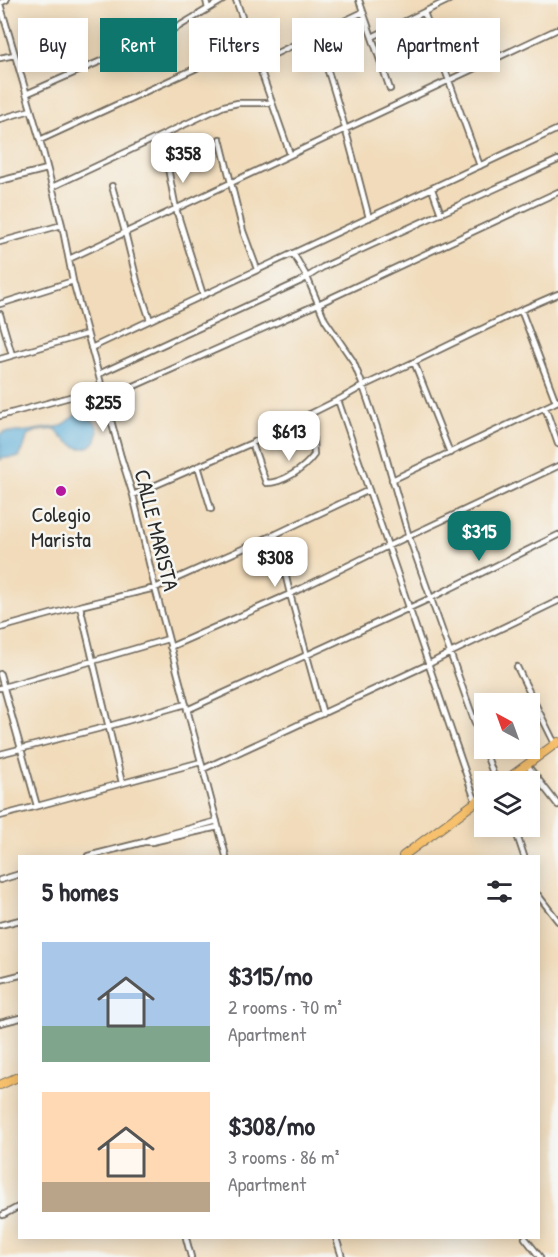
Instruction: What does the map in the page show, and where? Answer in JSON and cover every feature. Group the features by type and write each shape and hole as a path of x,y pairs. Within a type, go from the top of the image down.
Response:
{"main road":[{"path":"519,771 556,743"},
{"path":"404,855 474,805"},
{"path":"0,1085 18,1077"}],"street":[{"path":"0,3 6,0"},
{"path":"206,0 208,9"},
{"path":"26,94 176,28 223,0"},
{"path":"236,0 242,18"},
{"path":"359,0 390,89"},
{"path":"372,37 449,0"},
{"name":"CALLE MARISTA","path":"0,3 40,140 62,225 73,282 133,495 170,647 226,855"},
{"path":"350,18 363,12"},
{"path":"424,12 480,166"},
{"path":"69,259 558,29"},
{"path":"0,58 14,55"},
{"path":"40,140 189,72"},
{"path":"261,72 290,154"},
{"path":"329,72 369,218"},
{"path":"52,187 224,106 238,103 272,103"},
{"path":"0,119 31,110"},
{"path":"91,348 558,129"},
{"path":"220,139 243,231 257,269"},
{"path":"99,374 301,281 323,267 558,160"},
{"path":"167,163 176,209 203,295"},
{"path":"0,182 47,169"},
{"path":"112,186 126,232 137,281 150,320"},
{"path":"432,189 441,213"},
{"path":"105,399 318,304 558,192"},
{"path":"0,242 62,225"},
{"path":"293,252 307,277 325,320 353,361 363,386 409,537 492,771"},
{"path":"0,304 73,282"},
{"path":"133,495 252,442 363,386 558,294"},
{"path":"392,480 557,401 521,310"},
{"path":"0,314 12,355"},
{"path":"0,359 87,334"},
{"path":"414,362 450,453"},
{"path":"0,416 103,388"},
{"path":"338,400 429,664 474,779"},
{"path":"545,407 558,444"},
{"path":"252,442 266,483 280,481 306,464 314,455 310,414"},
{"path":"198,466 211,509"},
{"path":"170,647 290,594 558,466"},
{"path":"0,628 155,588 369,490"},
{"path":"276,534 323,714"},
{"path":"187,710 431,598 558,535"},
{"path":"203,769 558,601"},
{"path":"80,606 122,783"},
{"path":"2,688 168,639"},
{"path":"517,667 556,743"},
{"path":"0,674 2,688 37,806"},
{"path":"0,754 186,704"},
{"path":"0,816 201,762"},
{"path":"527,765 558,805"},
{"path":"92,855 144,842 151,838 218,824"},
{"path":"518,837 524,855"},
{"path":"0,880 18,875"},
{"path":"540,897 556,913 558,921"},
{"path":"0,925 18,920"},
{"path":"0,980 18,976"},
{"path":"0,1023 18,1018"},
{"path":"3,1215 18,1207"},
{"path":"186,1239 191,1257"},
{"path":"336,1239 342,1257"},
{"path":"526,1239 540,1257"}],"water":[{"path":"77,414 93,420 96,425 97,438 88,447 75,446 61,437 56,429 37,431 28,435 19,457 0,460 0,435 4,432 62,426"}],"place":[{"name":"Colegio Marista","path":"61,491"}]}
